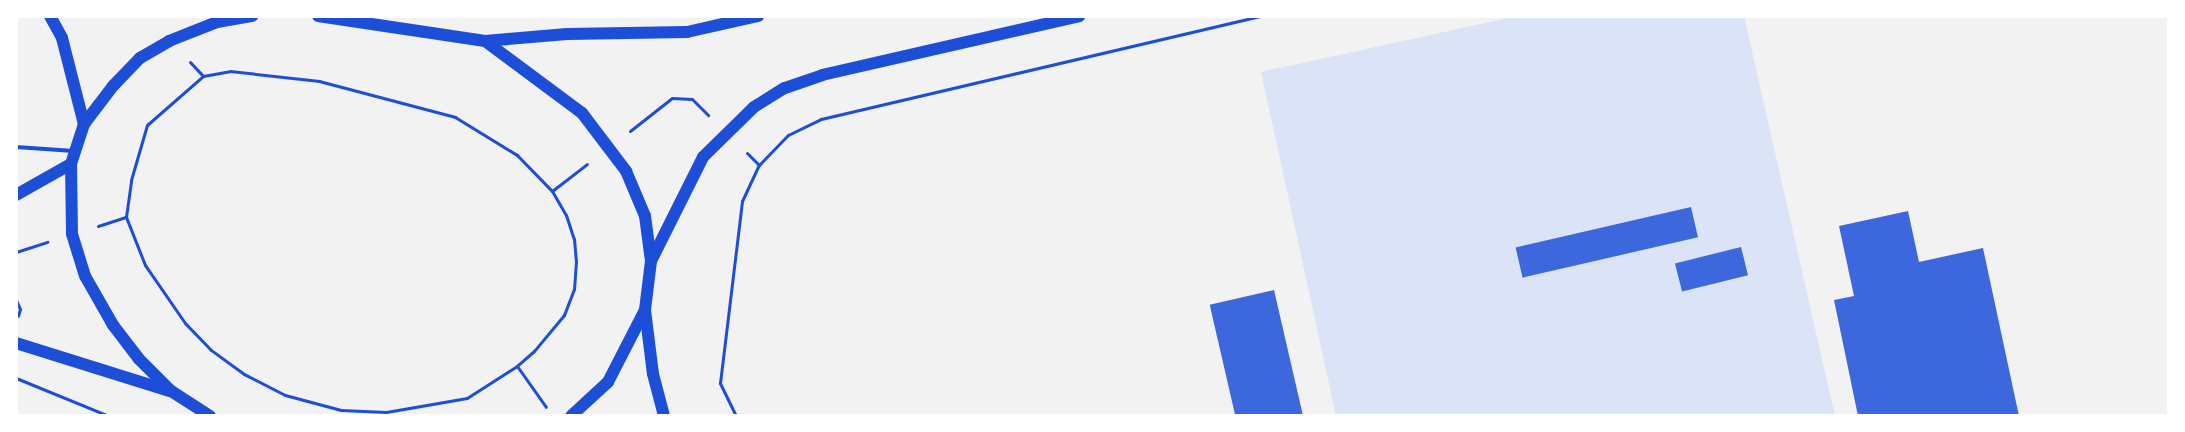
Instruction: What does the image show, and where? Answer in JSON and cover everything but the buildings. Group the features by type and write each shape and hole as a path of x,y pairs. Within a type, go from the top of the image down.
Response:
{"main road":[{"path":"50,16 62,38 84,124"},
{"path":"210,416 171,391 139,359 113,325 85,276 72,234 71,164 84,124 113,86 140,58 169,41 217,22 252,16"},
{"path":"318,16 484,41 567,34 688,32 758,16"},
{"path":"651,261 703,157 725,132 754,107 785,88 822,75 1080,16"},
{"path":"484,41 582,114 626,171 645,216 651,261 646,310 653,374 664,416"},
{"path":"16,196 71,164"},
{"path":"571,416 608,382 646,310"},
{"path":"16,342 171,391"}],"lane":[{"path":"16,147 75,152"}],"path":[{"path":"736,416 720,383 742,201 759,165 788,135 821,120 1259,16"},
{"path":"230,71 319,81 455,118 517,155 552,192 574,239 574,289 564,315 517,366 467,398 420,408 386,412 342,410 285,395 244,374 211,350 167,298 145,265 126,217 131,180 147,126 203,76 230,71"},
{"path":"552,192 672,98 692,100 759,165"},
{"path":"16,300 20,309 16,322"},
{"path":"517,366 547,409"},
{"path":"16,378 109,416"}],"shaded area":[{"path":"1517,16 1744,16 1835,416 1336,416 1261,72"}]}
